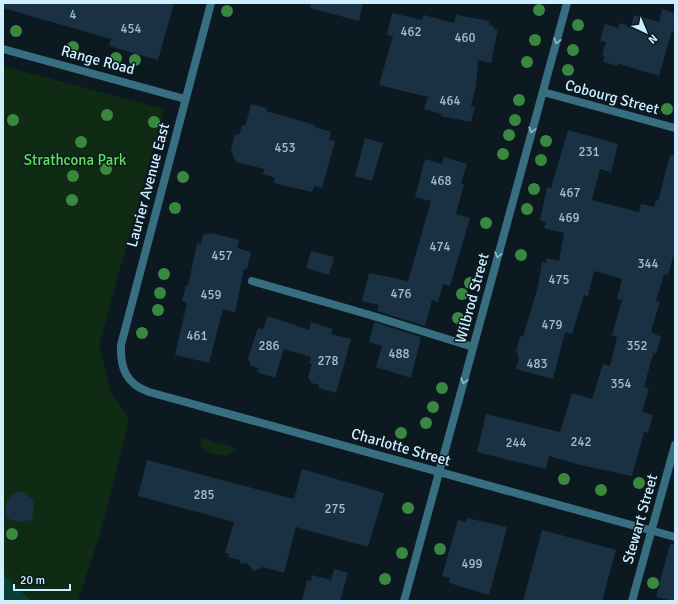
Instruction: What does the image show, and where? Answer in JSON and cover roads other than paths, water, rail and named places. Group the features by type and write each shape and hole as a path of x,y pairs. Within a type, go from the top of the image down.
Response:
{"street":[{"name":"Laurier Avenue East","path":"125,375 122,366 121,346 211,3"},
{"name":"Wilbrod Street","path":"404,601 567,3"},
{"name":"Range Road","path":"3,48 185,99"},
{"name":"Cobourg Street","path":"543,92 675,128"},
{"path":"252,281 370,315 473,348"},
{"name":"Charlotte Street","path":"125,375 131,383 148,392 675,537"},
{"name":"Stewart Street","path":"632,601 675,445"}],"park label":[{"name":"Strathcona Park","path":"75,160"}]}
